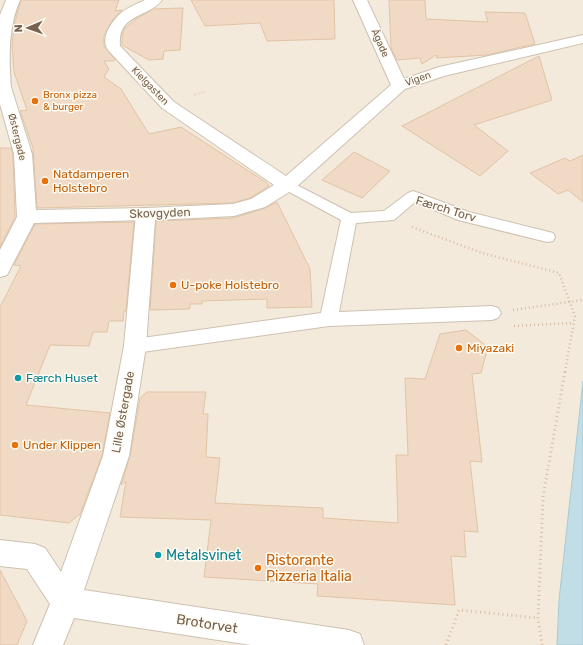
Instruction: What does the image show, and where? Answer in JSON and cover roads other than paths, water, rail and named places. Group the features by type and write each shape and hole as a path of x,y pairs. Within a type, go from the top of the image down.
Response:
{"street":[{"name":"Østergade","path":"13,0 6,10 0,41 1,87 23,154 27,217"},
{"name":"Kielgasten","path":"155,0 125,17 112,36 113,47 168,106 287,185"},
{"name":"Ågade","path":"360,0 399,86"},
{"name":"Vigen","path":"287,185 399,86 439,72 583,39"},
{"name":"Skovgyden","path":"27,217 234,210 258,203 287,185"},
{"name":"Lille Østergade","path":"48,645 65,602 116,456 135,346 146,214"},
{"path":"0,270 27,217"},
{"path":"0,553 35,557 65,602"},
{"name":"Brotorvet","path":"65,602 349,645"}],"lane":[{"path":"287,185 349,218 329,319"},
{"name":"Færch Torv","path":"349,218 388,216 413,196 464,216 546,237"},
{"path":"135,346 329,319 492,313"}],"water":[{"path":"583,381 583,645 557,645 559,600"}],"place":[{"name":"Bronx pizza & burger","path":"35,101"},
{"name":"Natdamperen Holstebro","path":"45,181"},
{"name":"U-poke Holstebro","path":"173,285"},
{"name":"Miyazaki","path":"459,348"},
{"name":"Færch Huset","path":"18,378"},
{"name":"Under Klippen","path":"15,445"},
{"name":"Metalsvinet","path":"158,555"},
{"name":"Ristorante Pizzeria Italia","path":"258,568"}]}
